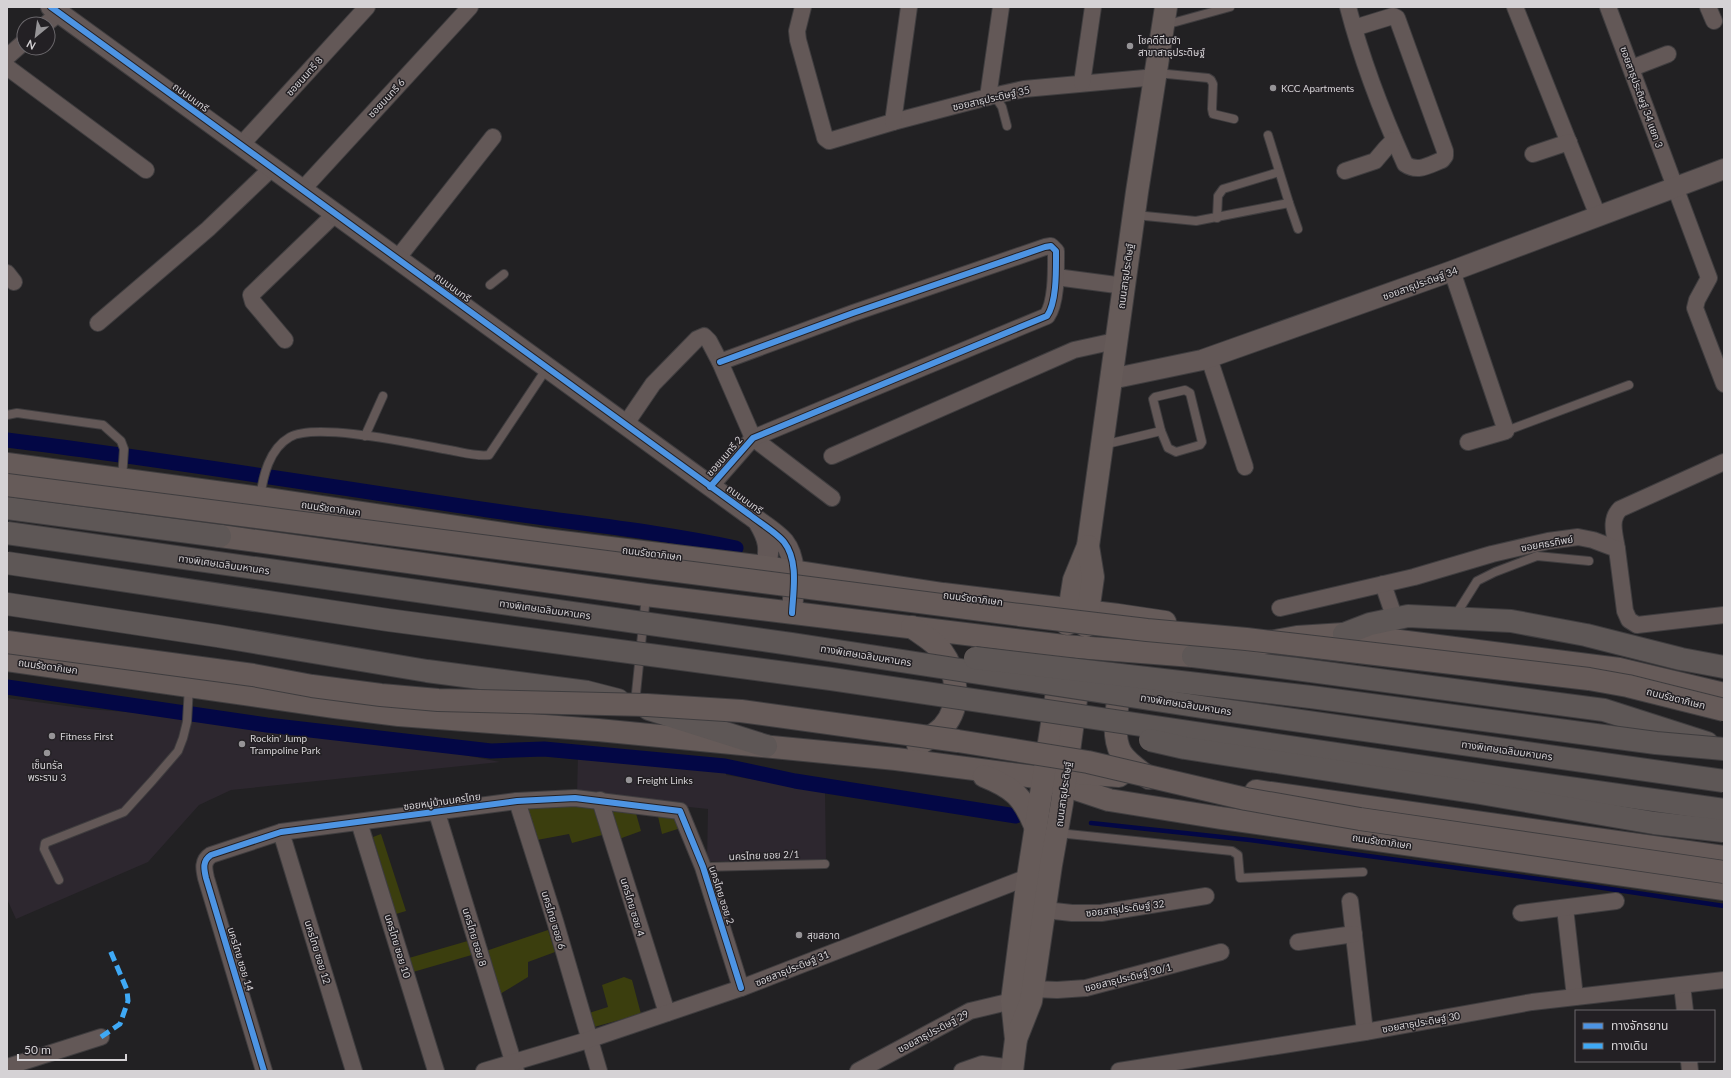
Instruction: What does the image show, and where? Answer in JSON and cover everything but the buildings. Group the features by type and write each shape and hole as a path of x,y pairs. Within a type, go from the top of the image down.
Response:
{"highway":[{"path":"7,508 62,514 220,536"},
{"name":"ทางพิเศษเฉลิมมหานคร","path":"7,533 791,644 1202,707 1724,781"},
{"path":"7,563 380,618 920,692 1724,810"},
{"path":"7,604 218,636 427,671 587,692 635,704 766,746"},
{"path":"1344,634 1370,624 1408,616 1512,621 1586,635 1681,659 1724,667"},
{"path":"791,644 974,658 1303,696 1656,743 1724,749"},
{"path":"1193,656 1604,710 1724,749"},
{"path":"920,692 1185,748 1480,793 1654,823 1724,832"}],"main road":[{"name":"ถนนสาธุประดิษฐ์","path":"1016,1039 1026,1016 1033,989 1058,828 1065,778 1074,646 1115,341 1165,16"},
{"name":"ถนนรัชดาภิเษก","path":"7,464 123,471 261,489 545,540 766,567 881,585 1200,627 1297,637"},
{"name":"ถนนรัชดาภิเษก","path":"7,485 1020,615 1147,630 1246,639 1589,679 1628,686 1724,710"},
{"path":"261,489 346,553"},
{"name":"ถนนรัชดาภิเษก","path":"220,536 646,595 1074,646 1193,656 1297,637 1344,634 1619,669 1724,694"},
{"path":"1043,606 1060,598 1084,578 1102,594 1118,615"},
{"path":"817,616 881,585"},
{"path":"896,759 935,734 944,726 950,716 956,698 955,679 949,664 940,649 912,627"},
{"name":"ถนนรัชดาภิเษก","path":"7,642 253,675 312,686 381,695 445,700 663,705 755,712 958,741 1088,762 1246,800 1360,819 1724,872"},
{"name":"ถนนสาธุประดิษฐ์","path":"1012,1070 1016,1039 1012,1001 1035,826 1043,778 1074,646"},
{"path":"1149,778 1127,760 1121,753 1118,745 1116,728 1120,695 1126,679 1132,670 1140,663 1159,653"},
{"name":"ถนนรัชดาภิเษก","path":"7,660 188,697 598,730 896,759 1043,778 1149,778 1724,857"},
{"path":"968,769 1003,783 1019,797 1028,808 1035,826"},
{"name":"ถนนรัชดาภิเษก","path":"1065,778 1109,800 1288,828 1724,889"},
{"path":"1058,828 1078,809 1109,800"},
{"path":"1288,828 1376,808"}],"street":[{"name":"ซอยนนทรี 8","path":"241,145 367,7"},
{"name":"ซอยนนทรี 6","path":"302,190 470,7"},
{"name":"ซอยสาธุประดิษฐ์ 35","path":"803,7 797,31 798,40 825,138 829,141 893,122 991,96 1024,89 1156,75"},
{"path":"893,122 908,7"},
{"path":"991,96 1001,7"},
{"path":"1082,83 1093,7"},
{"path":"1348,7 1364,64 1405,164 1411,168 1417,169 1442,160 1445,156 1444,151 1397,18 1393,16 1354,28"},
{"path":"1515,7 1598,216"},
{"name":"ซอยสาธุประดิษฐ์ 34 แยก 3","path":"1608,7 1709,278 1697,300 1695,308 1724,384"},
{"name":"ถนนนนทรี","path":"53,12 241,145 784,542 789,551 794,572 792,613"},
{"path":"7,57 16,49"},
{"path":"1632,68 1668,54"},
{"path":"7,67 146,170"},
{"path":"397,259 493,137"},
{"path":"1345,172 1375,162 1394,140"},
{"path":"1533,154 1569,142"},
{"path":"98,323 208,229 272,168"},
{"name":"ซอยสาธุประดิษฐ์ 34","path":"1111,379 1209,358 1452,271 1724,169"},
{"path":"285,340 253,302 251,295 335,214"},
{"path":"720,362 853,313 1045,247 1051,246 1056,251 1056,277 1051,311 1047,316 753,438"},
{"path":"1452,271 1506,431 1468,442"},
{"path":"1056,277 1124,286"},
{"path":"626,425 653,384 697,339 704,336 709,341 720,362 753,438 832,498"},
{"path":"832,456 1074,350 1115,341"},
{"path":"1209,358 1245,467"},
{"name":"ซอยนนทรี 2","path":"710,487 753,438"},
{"path":"1724,462 1620,509 1614,515 1613,522 1625,611 1629,620 1637,625 1724,615"},
{"name":"ถนนนนทรี","path":"758,522 769,546 766,567"},
{"name":"ซอยศธรทิพย์","path":"1280,608 1414,577 1492,554 1548,540 1578,537 1593,540 1617,549"},
{"path":"1383,584 1395,619"},
{"name":"ซอยหมู่บ้านนครไทย","path":"211,855 281,832 437,813 517,801 575,798 680,811"},
{"name":"นครไทย ซอย 4","path":"600,800 666,1013"},
{"name":"นครไทย ซอย 6","path":"517,801 555,922 588,1040 599,1071"},
{"name":"นครไทย ซอย 2","path":"680,811 703,867 741,988"},
{"name":"นครไทย ซอย 8","path":"437,813 515,1067"},
{"name":"นครไทย ซอย 10","path":"360,822 435,1071"},
{"name":"นครไทย ซอย 12","path":"281,832 354,1071"},
{"name":"นครไทย ซอย 14","path":"211,855 206,858 204,866 206,878 264,1071"},
{"name":"ซอยสาธุประดิษฐ์ 31","path":"484,1071 515,1067 588,1040 741,988 1028,877"},
{"name":"ซอยสาธุประดิษฐ์ 32","path":"1045,910 1087,914 1206,896"},
{"path":"1350,901 1365,1032"},
{"path":"1521,913 1616,901"},
{"path":"1565,908 1575,997"},
{"path":"1298,942 1354,934"},
{"name":"ซอยสาธุประดิษฐ์ 30/1","path":"1033,989 1057,990 1086,988 1221,952"},
{"name":"ซอยสาธุประดิษฐ์ 30","path":"1119,1071 1365,1032 1532,1002 1724,980"},
{"path":"1682,985 1685,1010"},
{"name":"ซอยสาธุประดิษฐ์ 29","path":"858,1071 970,1012 1012,1001"},
{"path":"7,1067 101,1037"},
{"path":"962,1071 982,1064 1012,1070"},
{"path":"435,1071 447,1071"}],"lane":[{"path":"1165,16 1230,7"},
{"path":"1156,75 1208,78 1211,80 1212,84 1213,114 1234,119"},
{"path":"991,96 1002,108 1007,126"},
{"path":"1268,135 1278,172 1298,229"},
{"path":"1217,218 1218,196 1223,189 1278,172"},
{"path":"1134,215 1196,221 1289,203"},
{"path":"490,285 504,274"},
{"path":"261,489 272,454 278,446 289,438 300,433 314,431 365,436 488,455 547,368"},
{"path":"1506,431 1629,385"},
{"path":"1188,391 1190,393 1202,442 1200,445 1176,452 1171,451 1168,448 1161,431 1153,399 1155,396 1188,391"},
{"path":"365,436 383,396"},
{"path":"7,415 17,413 103,425 121,441 124,449 123,471"},
{"path":"1102,445 1161,431"},
{"path":"1454,618 1477,581 1495,572 1537,556 1589,561"},
{"path":"635,704 646,595"},
{"path":"59,880 44,849 45,843 124,812 178,751 187,722 188,697"},
{"path":"1058,828 1232,851 1238,855 1240,878 1363,872"},
{"name":"นครไทย ซอย 2/1","path":"703,867 825,864"}],"shaded area":[{"path":"7,698 89,709 225,720 439,750 500,762 231,790 199,805 148,862 16,919 7,899"},
{"path":"578,755 726,768 726,775 825,791 826,862 707,861 708,809 577,795"}],"green space":[{"path":"594,804 606,834 572,843 569,834 537,840 526,806"},
{"path":"612,809 635,810 641,831 619,839 610,812"},
{"path":"657,812 673,814 684,827 662,834"},
{"path":"381,834 406,911 396,914 373,837"},
{"path":"548,930 555,952 528,962 528,977 500,994 486,951"},
{"path":"471,940 475,954 413,972 409,958"},
{"path":"624,977 632,980 641,1014 594,1027 589,1013 608,1007 602,985"}],"waterway":[{"path":"7,440 190,465 646,532 736,548"},
{"path":"7,687 267,725 491,751 544,749 725,766 795,781 1016,816"},
{"path":"1091,823 1250,840 1590,886 1724,906"}],"marked path":[{"path":"101,1037 120,1024 128,1001 127,990 110,950"}],"cycle path":[{"path":"51,7 777,535 784,542 792,558 794,577 792,613"},
{"path":"710,487 753,438 1047,316 1053,302 1056,276 1056,251 1051,246 1045,247 853,313 720,362"},
{"path":"264,1071 206,878 204,865 208,857 211,855 281,832 517,801 575,798 680,811 703,867 741,988"}],"place":[{"name":"โชคดีติ่มซำ สาขาสาธุประดิษฐ์","path":"1130,46"},
{"name":"KCC Apartments","path":"1273,88"},
{"name":"Fitness First","path":"52,736"},
{"name":"Rockin' Jump Trampoline Park","path":"242,744"},
{"name":"เซ็นทรัล พระราม 3","path":"47,753"},
{"name":"Freight Links","path":"629,780"},
{"name":"สุขสอาด","path":"799,935"}]}
